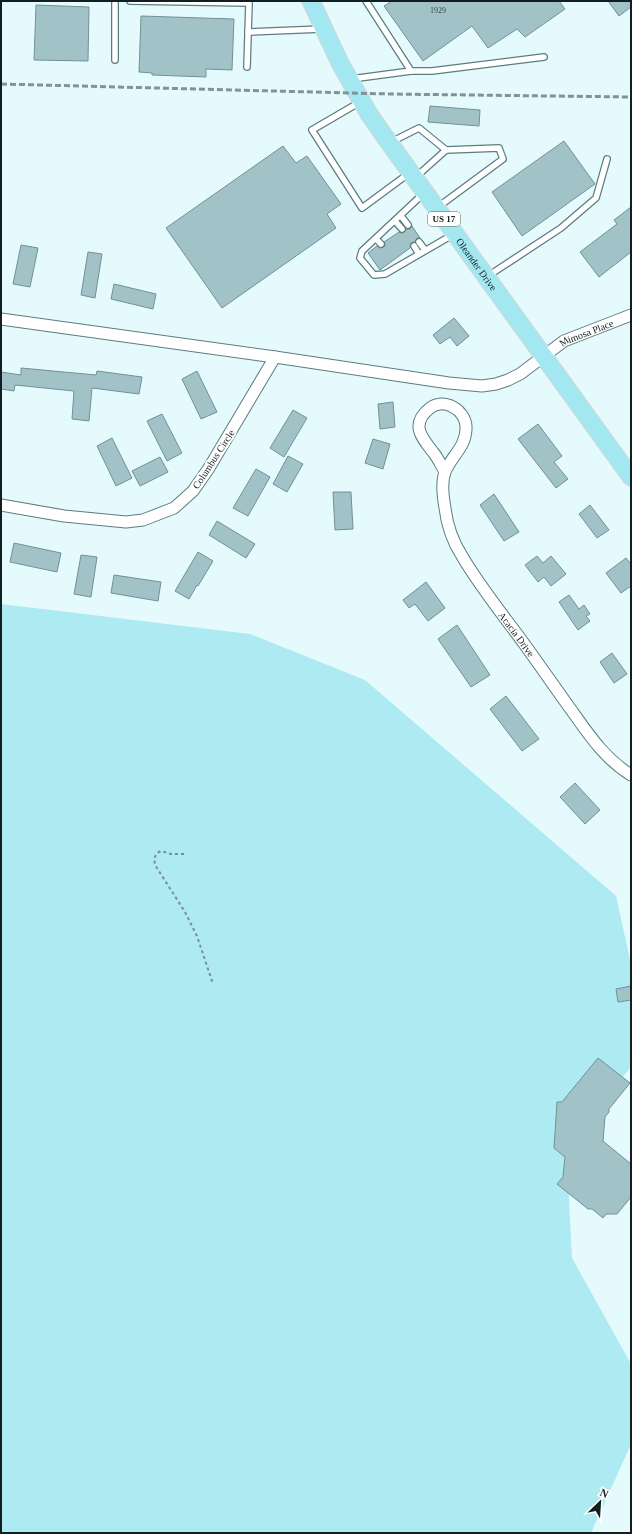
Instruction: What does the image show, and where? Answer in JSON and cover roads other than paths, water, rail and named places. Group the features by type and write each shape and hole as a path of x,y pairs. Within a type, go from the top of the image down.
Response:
{"main road":[{"name":"Oleander Drive","path":"312,1 340,63 389,143 631,477"}],"street":[{"name":"Mimosa Place","path":"544,355 564,341 631,315"},
{"path":"1,319 449,383 482,386 496,384 520,374 544,355"},
{"name":"Columbus Circle","path":"1,505 64,516 126,522 143,520 174,508 193,491 209,468 275,357"},
{"name":"Acacia Drive","path":"445,472 436,456 422,439 419,428 426,412 432,407 444,404 458,410 463,416 466,430 461,446 445,472 443,486 445,511 454,541 461,556 588,734 611,760 631,775"}],"lane":[{"path":"115,1 115,60"},
{"path":"130,1 249,3 247,67"},
{"path":"366,1 411,71"},
{"path":"248,32 324,29"},
{"path":"349,79 411,71 432,71 544,57"},
{"path":"362,101 312,130 362,208 412,175 446,150 499,148 504,159 436,209"},
{"path":"389,143 419,128 446,150"},
{"path":"486,278 561,228 596,198 608,159"},
{"path":"425,193 362,251 360,258 374,275 385,274 454,233"},
{"path":"401,216 408,225"},
{"path":"395,221 402,229"},
{"path":"376,239 381,244"},
{"path":"419,242 426,250"},
{"path":"414,246 419,254"},
{"path":"393,260 397,267"}],"railway":[{"path":"1,84 390,94 631,97"}]}
